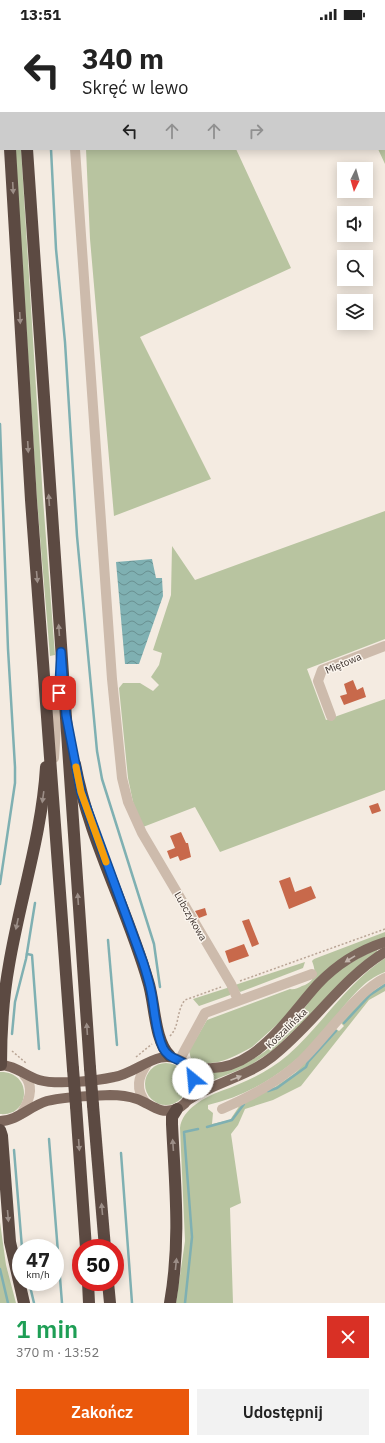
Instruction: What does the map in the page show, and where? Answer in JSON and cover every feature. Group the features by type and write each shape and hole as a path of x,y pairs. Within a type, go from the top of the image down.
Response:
{"highway":[{"path":"10,150 31,500 44,660 70,777 90,1068 104,1239"},
{"path":"26,150 49,498 61,652 53,778 85,1239"},
{"path":"57,717 81,792 143,962 151,990 160,1041 165,1052 179,1060"},
{"path":"0,1065 2,1009 9,965 44,793 57,717"},
{"path":"170,1303 177,1258 176,1192 172,1124 172,1117 177,1109"},
{"path":"0,1130 2,1136 10,1242 24,1303"},
{"path":"88,1291 89,1303"},
{"path":"109,1291 110,1303"}],"main road":[{"name":"Koszalińska","path":"179,1060 205,1068 220,1067 240,1061 256,1052 281,1029 318,985 334,970 362,952 385,942"},
{"name":"Koszalińska","path":"188,1100 202,1091 251,1071 271,1058 290,1042 360,970 385,952"},
{"path":"0,1065 12,1067 24,1075 50,1082 107,1079 131,1073 156,1058 179,1060 190,1069 193,1079 192,1091 188,1100 177,1109 160,1111 146,1103 121,1095 66,1098 38,1104 11,1120 0,1120"}],"street":[{"name":"Lubczykowa","path":"76,150 112,680 122,778 128,802 142,833 231,984 238,1000"},
{"name":"Miętowa","path":"331,716 318,680 322,670 385,646"},
{"path":"179,1060 205,1013 312,974"},
{"path":"222,1109 262,1089 288,1073 368,989 385,978"},
{"path":"146,1103 140,1094 138,1085 139,1078 147,1064"},
{"path":"21,1114 28,1101 30,1092 29,1081 24,1075"}],"path":[{"path":"132,1060 148,1046 169,1037 176,1027 182,1004 185,1000 268,972 385,929"},
{"path":"1,1050 13,1052 32,1066"}],"green space":[{"path":"15,150 21,150 43,499 55,655 50,656 37,500"},
{"path":"86,150 236,150 291,268 140,337 211,479 114,516 90,239"},
{"path":"378,150 385,150 385,164"},
{"path":"385,511 385,639 307,669 326,720 385,699 385,790 220,852 195,807 143,827 133,802 128,778 119,688 123,683 140,683 153,691 159,685 151,677 159,665 162,653 153,650 171,595 172,546 195,580"},
{"path":"385,932 385,937 362,948 252,1047 238,1055 214,1063 199,1062 191,1059 189,1051 207,1020 290,989 296,989 310,982 314,976 312,961 314,959"},
{"path":"376,949 378,952 272,1051 249,1066 201,1085 200,1073 226,1070 238,1066 250,1061 271,1047 290,1028 317,991 327,980 357,959"},
{"path":"385,958 385,972 375,976 366,983 320,1036 296,1060 270,1079 255,1087 225,1100 208,1105 208,1109 213,1113 212,1124 230,1120 240,1105 275,1087 295,1073 336,1029 339,1031 344,1026 341,1023 367,995 385,983 385,991 369,1000 301,1086 273,1100 245,1109 238,1125 231,1134 241,1203 230,1208 233,1303 176,1303 185,1241 180,1128 185,1115 202,1100 273,1067 301,1043 358,980"},
{"path":"305,962 303,968 240,992 235,985"},
{"path":"230,987 230,995 199,1006 193,999"},
{"path":"162,1063 170,1063 178,1066 184,1072 187,1084 184,1096 178,1102 170,1105 162,1105 154,1102 148,1096 145,1088 145,1080 148,1072 154,1066"},
{"path":"0,1072 11,1074 18,1079 23,1086 24,1094 22,1102 18,1109 10,1113 0,1114"},
{"path":"0,1222 6,1265 16,1303 0,1303"}],"water":[{"path":"152,559 156,578 162,578 163,596 139,664 125,664 116,562"}],"building":[{"path":"353,680 357,690 363,687 366,697 344,705 340,696 347,694 344,684"},
{"path":"378,803 381,811 372,814 369,806"},
{"path":"181,832 186,843 188,843 191,857 180,861 178,856 170,859 167,851 175,848 170,836"},
{"path":"290,877 295,892 311,886 316,898 289,909 279,881"},
{"path":"205,908 207,915 199,918 195,911"},
{"path":"249,919 259,944 252,947 242,921"},
{"path":"244,944 249,956 229,963 225,951"}],"waterway":[{"path":"51,150 56,249 65,342 77,536 97,751 102,779 154,944 160,987"},
{"path":"0,424 8,649 15,767 15,783 0,884"},
{"path":"12,1034 15,1002 26,959 35,903"},
{"path":"108,940 117,1045"},
{"path":"27,954 32,955 39,1049"},
{"path":"344,1023 370,995 385,985"},
{"path":"268,1091 277,1088 306,1067 308,1062 336,1031"},
{"path":"207,1127 232,1120 244,1104"},
{"path":"185,1303 192,1237 184,1132 198,1129"},
{"path":"49,1139 62,1303"},
{"path":"14,1150 21,1239"},
{"path":"121,1153 132,1303"},
{"path":"0,1269 8,1303"},
{"path":"31,1291 34,1303"}],"slow traffic":[{"path":"76,767 81,792 106,862"}],"route":[{"path":"59,693 61,652 66,715 81,792 143,962 151,990 160,1041 165,1052 187,1064 192,1073 193,1079"}]}
